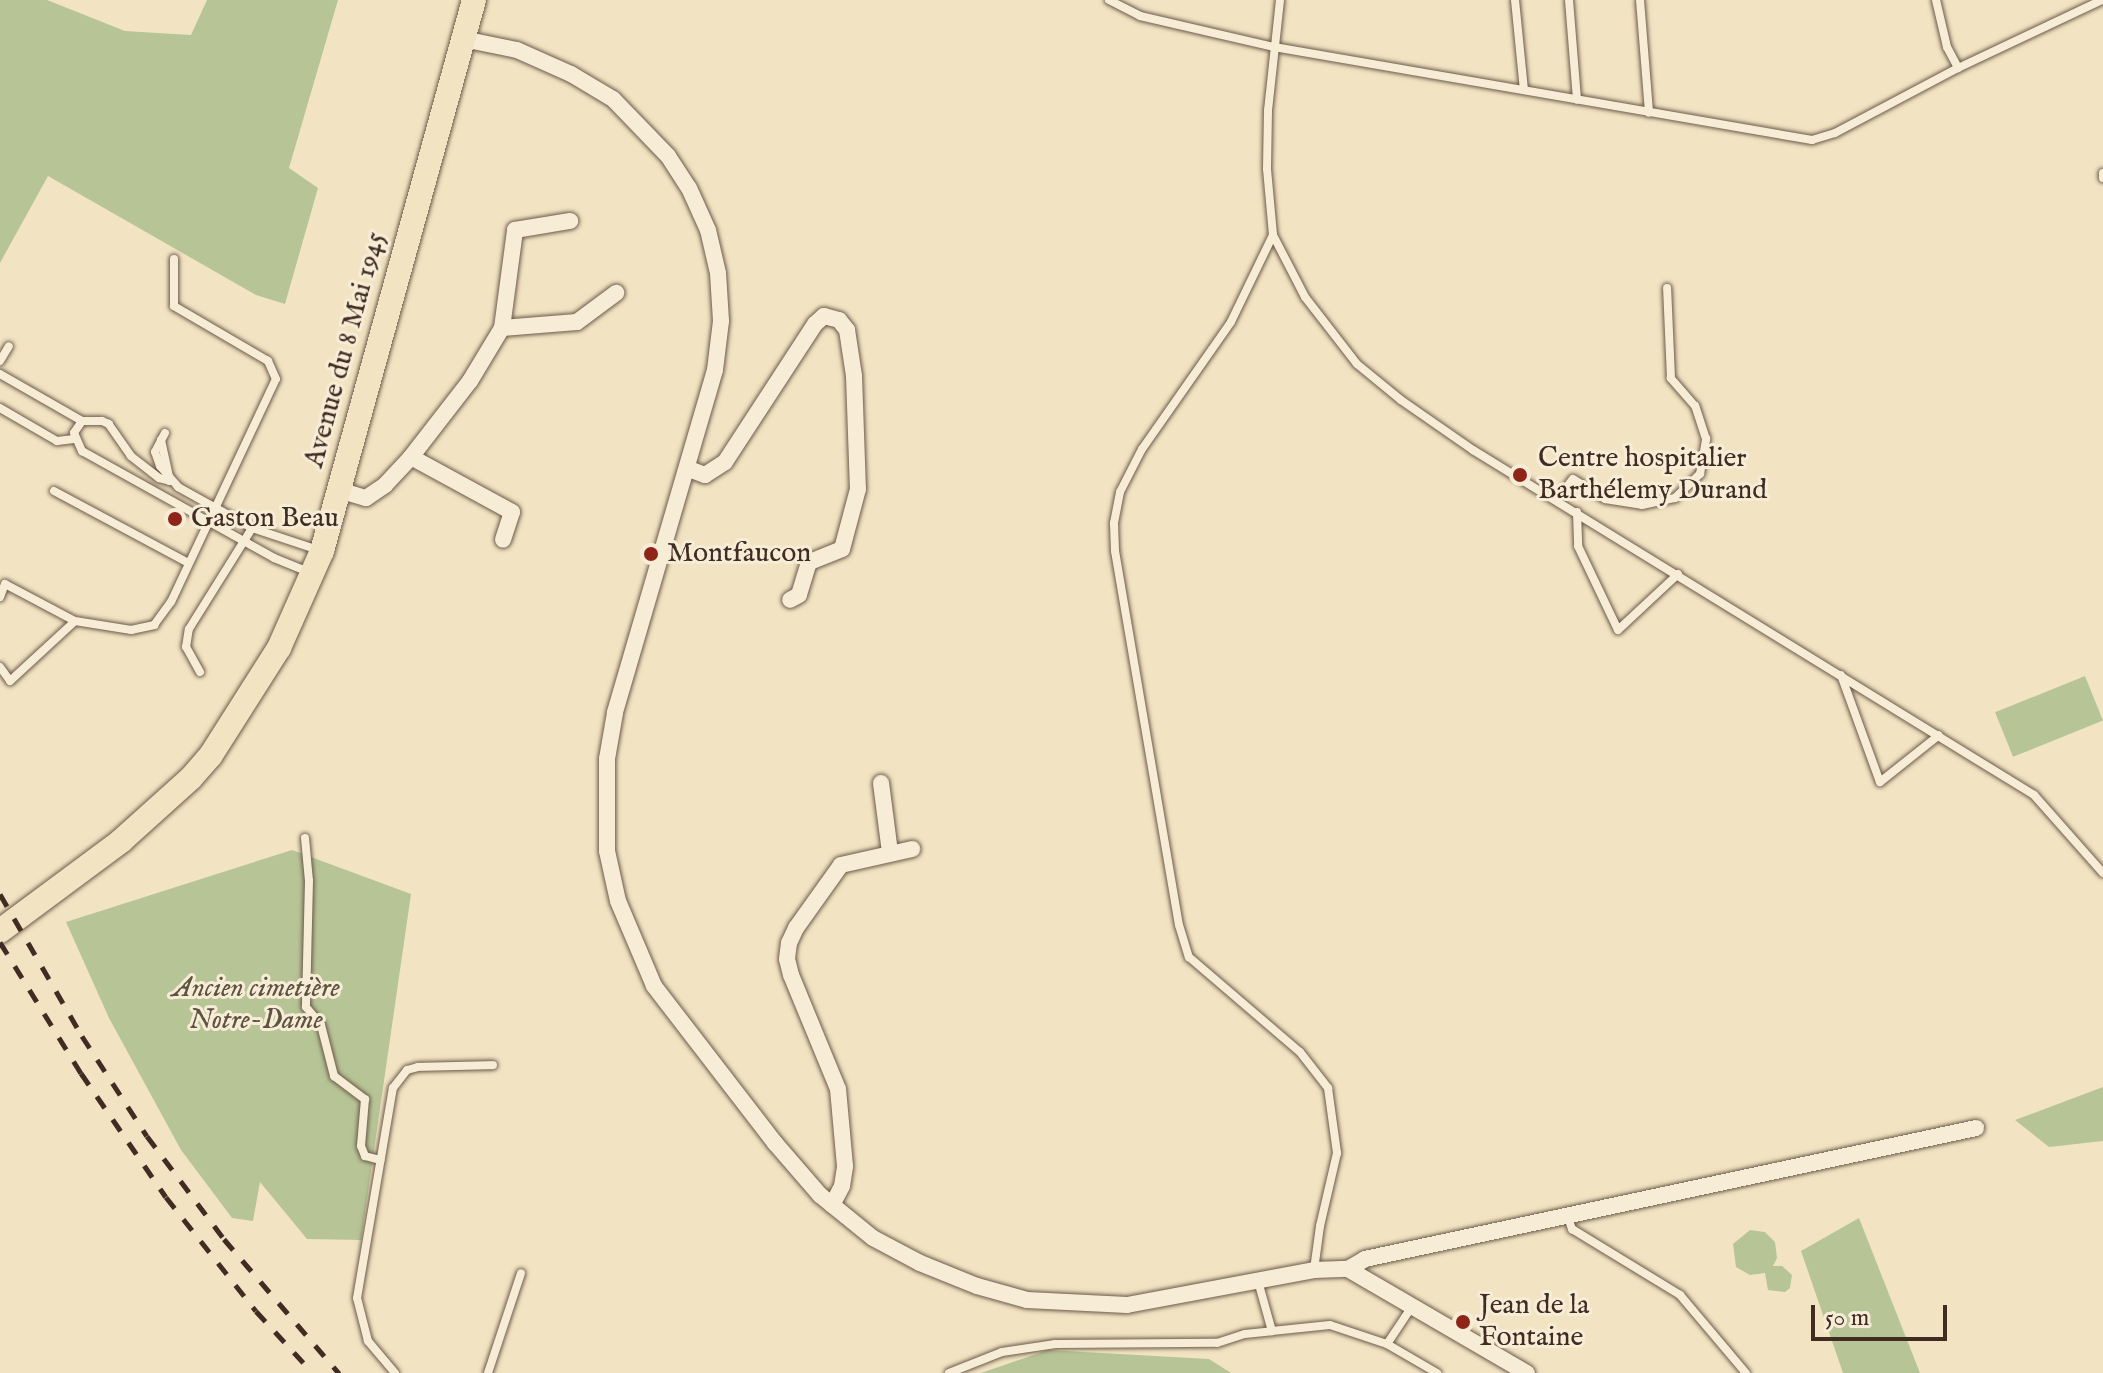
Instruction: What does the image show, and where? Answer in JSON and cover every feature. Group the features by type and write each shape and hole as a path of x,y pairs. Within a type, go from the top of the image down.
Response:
{"main road":[{"name":"Avenue du 8 Mai 1945","path":"0,931 121,841 191,778 211,755 279,648 318,563 474,0"}],"street":[{"path":"463,39 517,50 571,74 613,99 668,156 689,188 708,230 718,273 721,321 715,370 689,469 615,713 607,759 607,851 618,901 654,986 775,1143 832,1205 873,1238 920,1263 977,1286 1027,1300 1127,1305 1314,1270 1348,1269 1365,1259 1976,1128"},
{"path":"339,490 366,498 385,485 411,457 470,381 502,328 515,230 570,221"},
{"path":"502,328 577,322 616,293"},
{"path":"689,469 705,475 725,462 815,324 824,316 839,320 847,330 857,418 858,489 842,549 809,562 799,595 790,600"},
{"path":"411,457 512,512 503,540"},
{"path":"881,783 890,852"},
{"path":"832,1205 842,1186 845,1166 838,1089 791,975 787,959 789,943 796,928 841,865 912,849"},
{"path":"1348,1269 1527,1373"}],"lane":[{"path":"1109,0 1140,16 1274,47 1812,140 1835,133 1958,68 2100,0 2103,7"},
{"path":"1280,0 1267,169 1273,235 1305,297 1357,364 1413,409 2034,795 2103,873"},
{"path":"1515,0 1524,90"},
{"path":"1569,0 1577,100"},
{"path":"1640,0 1649,113"},
{"path":"1936,0 1947,47 1958,68"},
{"path":"1273,235 1231,322 1142,449 1120,492 1114,537 1179,925 1189,957 1300,1052 1328,1088 1337,1153 1320,1226 1314,1270"},
{"path":"0,597 5,584 75,621 131,630 154,625 171,602 276,379 268,361 174,306 174,259"},
{"path":"1557,500 1573,479 1605,499 1642,505 1675,498 1700,474 1706,439 1695,406 1671,378 1667,288"},
{"path":"0,361 9,346"},
{"path":"0,374 82,421"},
{"path":"0,408 57,441 74,439"},
{"path":"91,418 109,424 131,456 159,478 170,481 318,563 245,542 82,451 74,439 74,433 82,421 91,418"},
{"path":"163,436 155,452 170,481"},
{"path":"54,491 188,563"},
{"path":"1577,512 1578,546 1618,630 1678,574"},
{"path":"200,672 186,647 189,629 252,528"},
{"path":"0,667 10,681 75,621"},
{"path":"1841,675 1880,782 1939,735"},
{"path":"305,838 309,881 306,1007 321,1025 334,1076 365,1099 361,1146 365,1156 380,1160"},
{"path":"395,1373 368,1341 357,1298 393,1088 407,1070 493,1065"},
{"path":"1568,1217 1572,1229 1680,1295 1746,1373"},
{"path":"488,1373 521,1273"},
{"path":"1258,1280 1272,1331"},
{"path":"1387,1344 1413,1305"},
{"path":"949,1373 1002,1352 1055,1344 1217,1343 1245,1334 1330,1325 1387,1344 1437,1373"}],"green space":[{"path":"0,0 47,0 125,31 191,35 207,0 338,0 289,168 318,188 285,304 256,295 48,176 0,263"},
{"path":"2085,676 2103,721 2013,757 1995,712"},
{"name":"Ancien cimetière Notre-Dame","path":"292,850 411,894 361,1240 307,1239 260,1182 253,1221 232,1218 181,1150 109,1018 66,922"},
{"path":"2103,1087 2103,1141 2049,1147 2015,1120"},
{"path":"1859,1218 1920,1373 1843,1373 1801,1251"},
{"path":"1750,1230 1765,1232 1775,1242 1777,1258 1773,1266 1782,1266 1792,1275 1790,1288 1785,1292 1768,1290 1765,1273 1750,1275 1736,1267 1733,1244"},
{"path":"1048,1350 1209,1359 1231,1373 981,1373"}],"railway":[{"path":"0,894 82,1036 147,1136 224,1239 339,1373"},
{"path":"0,942 81,1073 166,1197 256,1311 313,1373"}],"place":[{"name":"Centre hospitalier Barthélemy Durand","path":"1520,475"},
{"name":"Gaston Beau","path":"175,519"},
{"name":"Montfaucon","path":"651,554"},
{"name":"Jean de la Fontaine","path":"1463,1322"}]}
